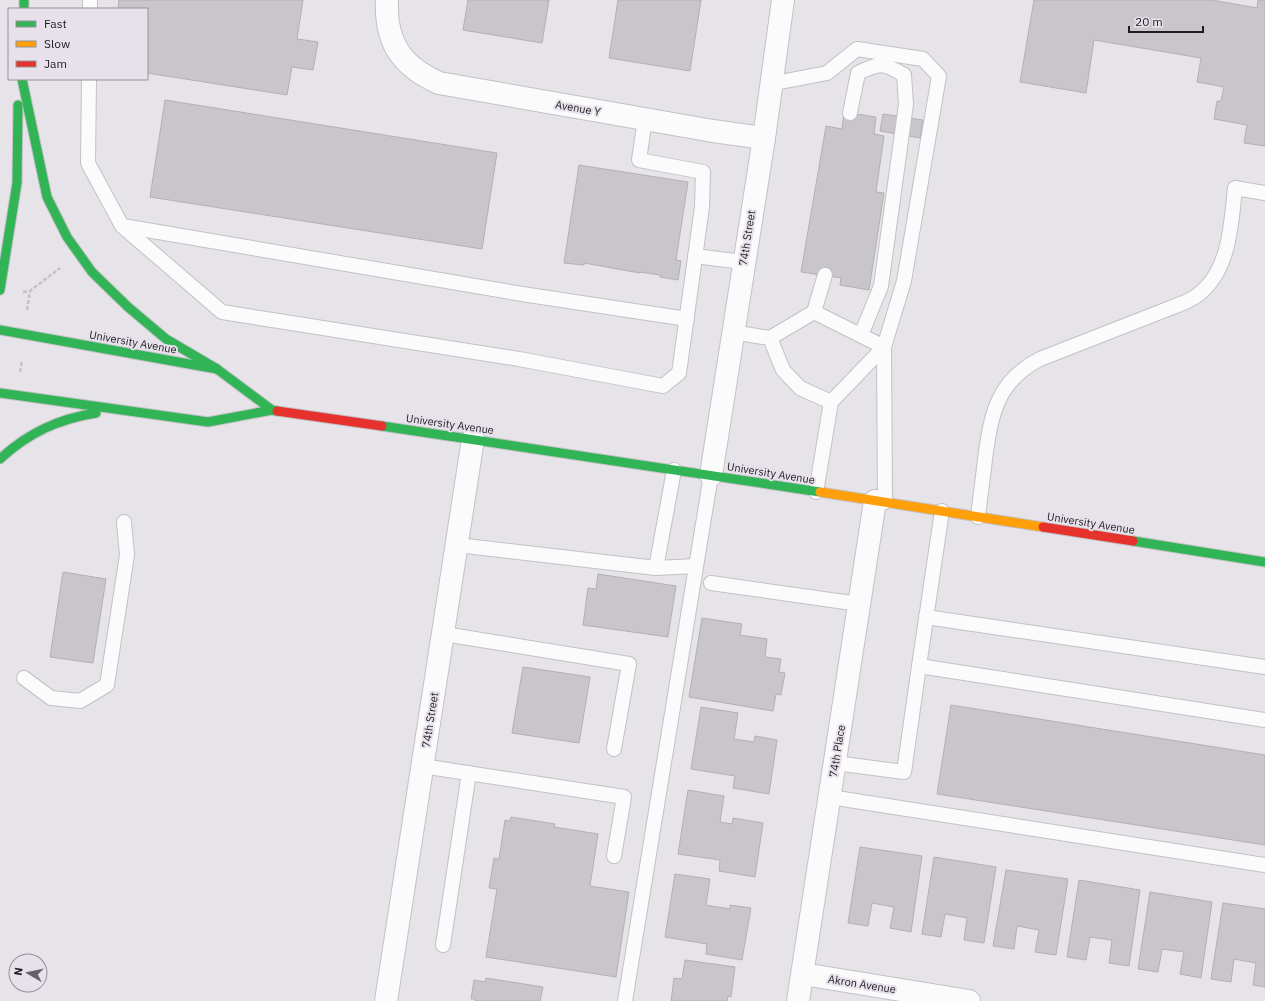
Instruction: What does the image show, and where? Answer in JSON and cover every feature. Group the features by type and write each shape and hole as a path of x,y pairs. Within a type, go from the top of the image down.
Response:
{"main road":[{"path":"0,290 17,183 18,80"},
{"path":"22,80 47,197 67,237 92,272 128,307 166,339 217,369"},
{"path":"3,214 17,183"},
{"name":"University Avenue","path":"0,330 217,369 272,410"},
{"name":"University Avenue","path":"0,393 208,422 272,410 711,475 1265,562"},
{"path":"0,459 15,445 35,430 72,416 119,410"}],"street":[{"name":"Avenue Y","path":"388,0 386,14 388,30 401,56 415,70 439,83 764,138"},
{"name":"74th Street","path":"711,475 743,262 764,138 770,84 783,0"},
{"name":"74th Street","path":"386,1001 473,439"},
{"name":"74th Place","path":"798,1001 859,604 880,502"},
{"name":"Akron Avenue","path":"803,974 960,1000"}],"lane":[{"path":"770,84 827,72 857,49 923,59 939,76 904,281 884,347 880,502"},
{"path":"850,113 858,73 877,64 892,68 904,75 906,104 881,286 861,335"},
{"path":"89,80 88,163 122,226 222,312 519,359 663,386 679,373 702,207 703,172 639,160 645,119"},
{"path":"978,517 990,424 997,400 1008,383 1024,367 1040,359 1178,306 1195,297 1206,287 1214,275 1228,245 1235,188 1265,193"},
{"path":"122,226 522,294 687,319"},
{"path":"695,256 743,262"},
{"path":"732,332 770,338 814,312 825,276"},
{"path":"814,312 884,347"},
{"path":"770,338 783,370 787,375 800,388 832,402"},
{"path":"816,492 832,402 884,347"},
{"path":"656,568 674,470"},
{"path":"625,1001 711,475"},
{"path":"835,762 904,772 942,511"},
{"path":"24,678 51,698 80,701 107,685 127,554 124,522"},
{"path":"457,545 656,568 696,566"},
{"path":"711,583 859,604"},
{"path":"926,617 1265,668"},
{"path":"444,634 629,664 614,749"},
{"path":"920,666 1265,720"},
{"path":"422,766 624,797 614,856"},
{"path":"443,945 469,773"},
{"path":"830,797 1265,865"}],"path":[{"path":"27,311 30,291 64,265"}],"building":[{"path":"119,0 303,0 297,39 318,42 313,70 292,67 287,95 148,73 148,8 118,8"},
{"path":"468,0 549,0 542,43 463,30"},
{"path":"618,0 701,0 690,71 609,58"},
{"path":"1034,0 1212,0 1257,8 1258,0 1265,0 1265,146 1244,143 1247,125 1214,119 1217,101 1221,101 1224,87 1197,82 1201,58 1094,40 1086,93 1020,82"},
{"path":"165,100 497,153 482,249 150,197"},
{"path":"844,112 876,117 874,134 884,136 876,192 884,193 869,290 840,285 841,278 801,272 826,126 842,129"},
{"path":"883,114 923,120 920,138 880,131"},
{"path":"579,165 688,182 676,260 681,261 678,280 660,277 660,275 584,263 584,265 564,263"},
{"path":"63,572 106,579 93,663 50,657"},
{"path":"598,574 676,586 668,637 583,625 588,588 596,589"},
{"path":"702,618 742,624 740,635 767,639 765,657 781,659 779,672 785,673 781,695 776,694 773,711 689,697"},
{"path":"523,667 590,677 579,743 512,733"},
{"path":"951,705 1265,755 1265,845 937,794"},
{"path":"701,707 738,713 734,739 754,742 755,736 777,740 769,794 733,788 735,776 691,769"},
{"path":"688,790 724,796 720,822 732,824 733,818 763,823 755,877 719,871 720,860 678,854"},
{"path":"511,817 555,824 554,827 598,834 590,886 629,892 616,977 486,957 497,889 489,888 494,858 499,859 505,820 510,821"},
{"path":"860,847 922,856 911,932 890,928 894,907 872,903 868,926 848,923"},
{"path":"934,857 996,867 984,943 964,940 967,918 945,914 941,937 922,934"},
{"path":"1006,870 1068,879 1056,955 1035,952 1039,930 1017,926 1014,949 993,946"},
{"path":"675,874 710,879 706,905 730,909 730,905 751,908 742,960 706,954 707,944 665,937"},
{"path":"1079,880 1140,890 1129,966 1109,963 1112,940 1090,937 1086,960 1067,957"},
{"path":"1150,892 1212,902 1201,978 1180,974 1184,952 1162,949 1158,972 1138,969"},
{"path":"1223,903 1265,909 1265,987 1253,985 1256,963 1234,959 1231,982 1211,979"},
{"path":"685,960 735,967 731,997 728,996 727,1001 671,1001 674,978 682,979"},
{"path":"486,978 543,987 540,1001 475,1001 475,999 471,999 474,980 485,982"}],"traffic: fast":[{"path":"24,0 24,8"},
{"path":"22,80 47,197 67,237 92,272 128,307 166,339 217,369"},
{"path":"0,290 17,183 18,105"},
{"path":"0,330 217,369 272,410"},
{"path":"0,393 208,422 272,410 277,411"},
{"path":"0,459 21,442 44,428 69,419 96,413"},
{"path":"382,426 820,492"},
{"path":"1133,541 1265,562"}],"traffic: slow":[{"path":"820,492 1043,527"}],"traffic: jam":[{"path":"277,411 382,426"},
{"path":"1043,527 1133,541"}]}
